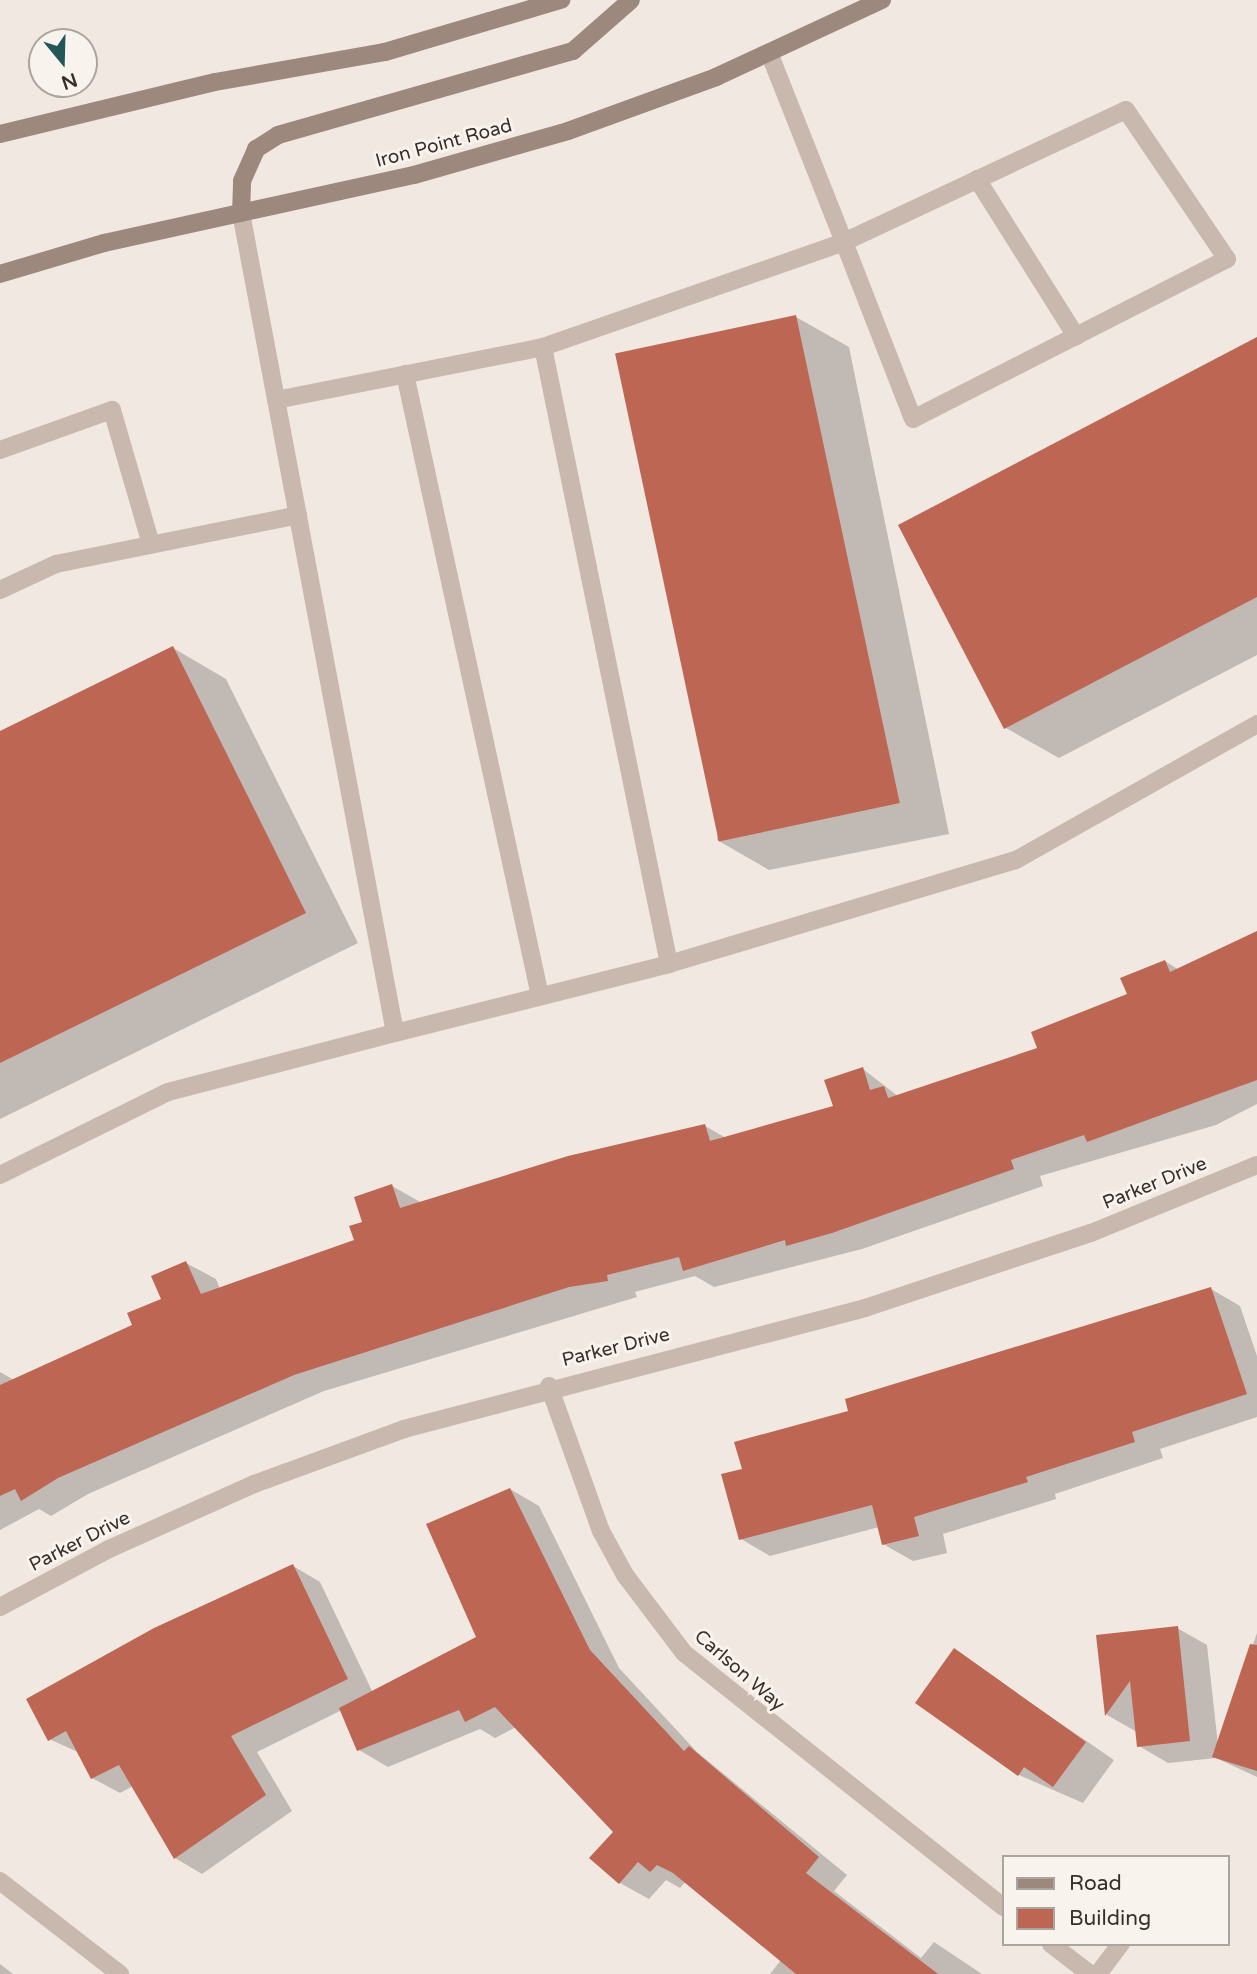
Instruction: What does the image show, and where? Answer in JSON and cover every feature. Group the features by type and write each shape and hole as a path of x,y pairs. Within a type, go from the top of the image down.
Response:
{"main road":[{"path":"0,134 215,82 385,52 561,0"},
{"path":"241,213 242,181 256,149 278,135 573,51 631,0"},
{"name":"Iron Point Road","path":"0,274 241,213 414,176 568,131 769,52 882,0"}],"street":[{"path":"276,400 543,347 844,242 1126,110 1227,259 913,419 844,242 769,52"},
{"path":"977,179 1076,336"},
{"path":"241,213 396,1033"},
{"path":"543,347 669,964"},
{"path":"405,374 540,996"},
{"path":"0,450 112,410 151,544"},
{"path":"0,590 56,564 298,514"},
{"path":"0,1175 168,1092 669,964 1016,860 1257,724"},
{"name":"Parker Drive","path":"0,1607 109,1549 254,1483 404,1429 549,1386 865,1308 1091,1233 1257,1165"},
{"name":"Carlson Way","path":"549,1386 601,1531 625,1575 684,1653 1002,1906"},
{"path":"0,1881 120,1974"},
{"path":"1054,1946 1090,1974"},
{"path":"1098,1974 1119,1946"}],"building":[{"path":"796,315 900,803 719,842 615,353"},
{"path":"1257,337 1257,597 1004,729 898,525"},
{"path":"173,646 306,913 0,1063 0,731"},
{"path":"1257,931 1257,1080 1087,1142 1084,1135 1011,1160 1014,1169 832,1233 786,1246 785,1240 683,1271 679,1257 607,1275 608,1281 569,1287 294,1375 58,1478 21,1501 15,1489 0,1496 0,1385 132,1325 127,1313 161,1299 151,1276 186,1261 201,1294 354,1240 349,1226 362,1222 354,1197 392,1184 400,1208 568,1156 705,1124 710,1141 833,1106 824,1080 863,1067 870,1090 884,1086 888,1098 1037,1048 1031,1032 1127,994 1120,978 1165,960 1170,972"},
{"path":"1211,1287 1247,1394 1132,1432 1135,1442 1026,1477 1028,1482 914,1517 919,1536 882,1545 872,1505 739,1540 721,1474 742,1469 734,1442 848,1411 845,1399"},
{"path":"510,1488 590,1650 684,1751 689,1746 819,1857 806,1873 938,1974 796,1974 673,1873 657,1865 650,1872 638,1862 619,1884 589,1858 613,1832 495,1707 465,1722 459,1710 357,1751 339,1708 476,1637 426,1524"},
{"path":"293,1564 348,1679 231,1736 266,1795 174,1859 119,1765 91,1779 66,1731 48,1741 26,1699 154,1628"},
{"path":"1178,1626 1190,1741 1137,1747 1130,1681 1105,1716 1096,1635"},
{"path":"1250,1644 1257,1645 1257,1771 1212,1757"},
{"path":"954,1648 1086,1742 1053,1787 1024,1767 1018,1776 915,1703"}]}
